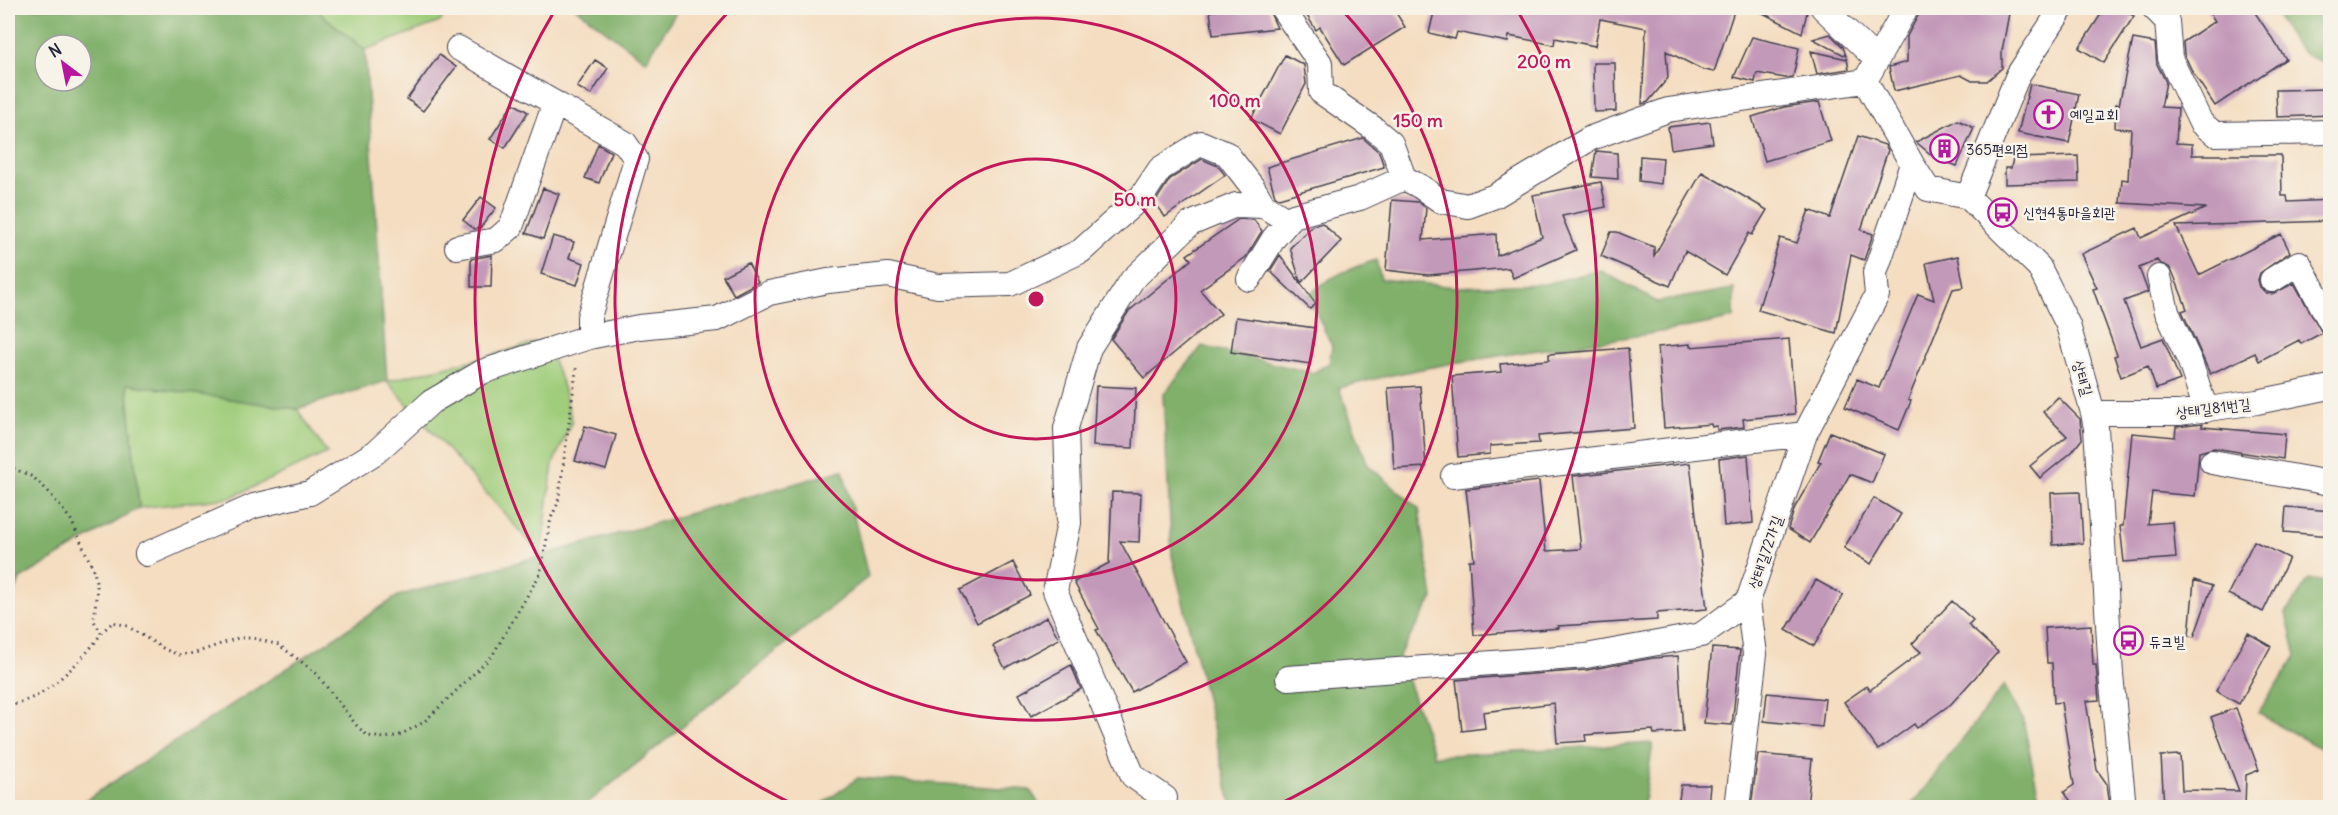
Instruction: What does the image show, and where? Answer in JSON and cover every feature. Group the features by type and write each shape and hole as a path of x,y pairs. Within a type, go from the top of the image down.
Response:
{"street":[{"path":"1282,8 1320,63 1321,92 1391,143 1404,178 1441,201 1468,207 1495,196 1591,138 1668,110 1871,70 1906,8"},
{"path":"1823,8 1871,70 1912,164 1929,189 1958,197 1968,197 2018,75 2062,8"},
{"path":"2154,8 2167,21 2170,58 2201,123 2215,134 2331,132"},
{"path":"458,48 625,143 636,159 582,340"},
{"path":"457,247 496,240 511,227 555,103"},
{"path":"147,554 254,506 310,493 376,452 431,402 482,372 582,340 639,327 717,319 769,293 828,281 888,275 938,286 1010,284 1081,251 1142,196 1160,169 1201,143 1227,154 1264,206 1288,221"},
{"name":"상태길72가길","path":"1288,678 1586,656 1701,635 1748,601 1805,434 1878,295 1875,273 1912,164"},
{"path":"1249,279 1274,238 1293,216 1360,198 1404,178"},
{"name":"상태길","path":"1968,197 2039,267 2068,325 2094,413 2111,674 2124,807"},
{"path":"1164,798 1133,776 1055,591 1069,523 1066,428 1089,348 1132,280 1190,224 1236,206 1264,206"},
{"path":"2272,280 2299,263 2331,321"},
{"path":"2159,277 2167,312 2190,362 2206,410"},
{"name":"상태길81번길","path":"2094,413 2179,413 2257,402 2331,387"},
{"path":"1453,476 1805,434"},
{"path":"2212,462 2331,483"},
{"path":"1737,807 1755,654 1748,601"}],"path":[{"path":"8,707 39,694 55,682 113,622 127,626 166,650 180,655 195,653 238,638 272,642 289,651 315,672 357,726 368,736 385,738 415,729 492,656 540,574 548,530 558,503 582,340"},
{"path":"8,466 33,477 48,491 71,520 94,571 97,587 94,621 101,633"}],"green space":[{"path":"8,8 314,8 365,50 387,381 297,409 127,384 139,508 20,579 8,611"},
{"path":"314,8 448,8 440,22 365,50"},
{"path":"576,8 679,8 646,61"},
{"path":"2274,8 2330,8 2330,63 2311,57 2303,51 2289,35"},
{"path":"1376,260 1381,279 1455,287 1545,284 1600,270 1657,302 1734,289 1734,318 1685,328 1437,366 1339,388 1368,465 1419,509 1433,598 1399,655 1434,756 1653,743 1643,807 1232,807 1172,556 1163,395 1202,346 1313,373 1329,363 1332,346 1308,296 1323,283 1340,274"},
{"path":"544,340 561,380 572,421 553,464 541,555 387,381"},
{"path":"127,383 297,409 327,453 230,498 139,508"},
{"path":"843,470 868,577 589,802 588,807 79,807 81,803 398,596"},
{"path":"2309,579 2330,583 2330,754 2258,713 2296,656 2286,613"},
{"path":"2004,685 2023,720 2041,807 1910,807"},
{"path":"858,778 1030,790 1041,807 818,807"}],"building":[{"path":"1268,8 1277,28 1213,35 1210,11"},
{"path":"1302,8 1393,8 1405,27 1344,65 1320,27 1316,30"},
{"path":"1435,8 1735,8 1714,72 1701,69 1666,51 1668,78 1648,102 1642,104 1646,28 1600,19 1595,46 1555,38 1554,45 1509,36 1508,42 1457,32 1455,39 1429,33"},
{"path":"1753,8 1808,8 1802,33"},
{"path":"1979,8 2010,8 2002,51 2002,68 1987,81 1972,81 1961,75 1894,91 1889,67 1907,62 1907,36 1919,14 1978,12"},
{"path":"2105,8 2121,8 2134,16 2104,63 2079,48"},
{"path":"2206,8 2252,8 2286,59 2215,106 2193,73 2184,54 2183,42 2215,21"},
{"path":"1830,34 1843,47 1846,56 1813,39"},
{"path":"1752,37 1799,48 1793,77 1785,78 1757,73 1755,82 1734,77"},
{"path":"2133,39 2155,43 2157,64 2166,82 2161,107 2178,108 2176,143 2192,144 2192,155 2281,155 2282,196 2287,196 2288,202 2331,200 2331,221 2176,226 2199,275 2281,234 2290,252 2260,273 2258,280 2260,287 2266,293 2273,294 2294,283 2322,333 2301,344 2299,340 2259,361 2255,353 2210,374 2182,311 2187,309 2173,273 2169,267 2157,260 2139,268 2148,292 2124,301 2141,346 2163,338 2180,380 2156,389 2148,366 2121,377 2114,356 2117,355 2093,289 2097,288 2081,254 2137,228 2141,238 2206,208 2120,203 2122,179 2128,180 2131,129 2115,128 2116,104 2119,105"},
{"path":"1811,51 1847,59 1849,69 1817,74"},
{"path":"439,55 456,67 423,111 407,99"},
{"path":"1285,55 1304,65 1306,84 1280,134 1251,119"},
{"path":"595,60 608,68 591,95 577,87"},
{"path":"1593,63 1615,63 1616,111 1594,112"},
{"name":"예일교회","path":"2030,84 2079,94 2069,143 2018,133"},
{"path":"2331,89 2331,115 2277,117 2276,90"},
{"path":"1819,102 1831,141 1765,161 1752,117 1784,107"},
{"path":"513,103 528,112 505,148 490,139"},
{"name":"365편의점","path":"1958,120 1974,128 1957,166 1934,157 1916,142"},
{"path":"1710,122 1713,143 1671,149 1668,127"},
{"path":"1858,136 1885,145 1888,150 1861,230 1873,234 1864,260 1851,255 1836,333 1758,310 1780,238 1797,243 1809,210 1830,218"},
{"path":"1363,138 1379,152 1384,167 1279,198 1275,196 1267,167"},
{"path":"598,144 611,152 599,183 585,178"},
{"path":"1596,151 1617,153 1618,179 1592,177"},
{"path":"1640,156 1663,158 1661,184 1639,181"},
{"path":"2078,156 2079,182 2005,184 2005,168 2011,168 2013,158"},
{"path":"1202,159 1218,166 1225,175 1165,217 1155,202 1170,179"},
{"path":"1702,172 1767,210 1752,235 1749,233 1725,275 1685,251 1670,286 1601,256 1611,232 1617,232 1654,247 1654,256"},
{"path":"1601,182 1606,207 1562,216 1576,250 1513,278 1509,268 1428,275 1386,270 1392,200 1418,202 1426,208 1423,240 1496,234 1497,256 1542,237 1533,195"},
{"path":"543,188 559,194 543,239 526,233"},
{"path":"481,197 496,208 480,228 474,229 463,220"},
{"path":"1239,219 1254,220 1262,231 1246,257 1200,290 1221,314 1144,378 1111,339 1129,311 1191,260 1187,255"},
{"path":"1322,223 1341,241 1301,283 1290,248 1312,226"},
{"path":"553,236 574,242 569,258 584,263 577,285 541,274"},
{"path":"492,255 491,287 471,287 471,259"},
{"path":"1280,255 1316,304 1310,309 1270,271"},
{"path":"1958,256 1964,287 1953,289 1908,400 1911,401 1899,430 1845,407 1857,379 1879,388 1918,294 1934,300 1926,263"},
{"path":"748,263 758,282 734,295 723,276"},
{"path":"1236,317 1315,328 1310,364 1231,352"},
{"path":"1789,339 1795,414 1743,419 1744,427 1717,430 1717,426 1712,427 1711,424 1664,428 1658,347 1690,344 1690,347"},
{"path":"1628,348 1634,428 1538,436 1539,443 1490,446 1490,454 1458,457 1452,376 1501,372 1500,364 1549,360 1549,354"},
{"path":"1096,386 1136,388 1133,448 1093,446"},
{"path":"1420,386 1426,467 1394,469 1388,388"},
{"path":"2058,397 2080,419 2082,439 2072,452 2040,478 2030,466 2067,436 2043,412"},
{"path":"2202,424 2202,427 2285,434 2283,459 2214,448 2199,452 2195,496 2152,492 2148,524 2173,522 2176,558 2124,562 2120,526 2123,526 2132,433 2175,437 2176,427"},
{"path":"585,426 616,435 606,470 575,461"},
{"path":"1830,432 1884,454 1872,483 1850,474 1810,543 1788,529 1795,507 1821,462 1818,461"},
{"path":"1748,455 1753,523 1724,526 1719,459"},
{"path":"1690,463 1707,609 1657,613 1657,620 1558,626 1559,628 1474,635 1469,560 1474,560 1466,489 1539,481 1546,551 1581,549 1573,476"},
{"path":"1112,492 1141,493 1139,542 1120,541 1186,662 1132,692 1096,630 1099,629 1074,582 1109,563"},
{"path":"2080,492 2083,543 2053,545 2051,493"},
{"path":"1874,498 1901,514 1871,564 1844,548"},
{"path":"2286,507 2331,511 2331,536 2284,532"},
{"path":"2254,541 2289,558 2263,612 2228,594"},
{"path":"1013,562 1030,595 977,623 960,590"},
{"path":"1816,580 1843,595 1814,646 1786,630"},
{"path":"2194,580 2212,586 2194,637 2189,636"},
{"path":"1952,601 1973,620 1968,625 1998,652 1951,704 1917,728 1914,724 1878,750 1844,702 1867,686 1870,690 1921,652 1912,644"},
{"path":"1047,617 1059,639 1005,668 993,646"},
{"path":"2091,625 2093,665 2096,665 2099,700 2086,701 2097,770 2107,784 2110,807 2075,807 2064,792 2074,785 2061,702 2054,703 2052,663 2047,663 2045,628"},
{"path":"2248,633 2271,646 2239,704 2216,691"},
{"path":"1712,648 1740,650 1732,725 1704,723"},
{"path":"1678,656 1683,732 1654,734 1653,730 1585,735 1586,741 1557,743 1554,703 1483,712 1485,728 1462,731 1456,680 1587,670 1653,658"},
{"path":"1071,665 1081,689 1031,716 1019,694"},
{"path":"1767,693 1825,699 1822,727 1764,721"},
{"path":"2236,708 2259,770 2246,775 2245,807 2164,807 2161,756 2180,755 2182,790 2239,791 2211,717"},
{"path":"1758,754 1812,759 1807,807 1751,807"},
{"path":"1681,785 1710,785 1708,807 1678,807"}],"place":[{"name":"예일교회","path":"2049,114"},
{"name":"365편의점","path":"1945,149"},
{"name":"신현4통마을회관","path":"2002,212"},
{"name":"듀크빌","path":"2128,641"}]}
